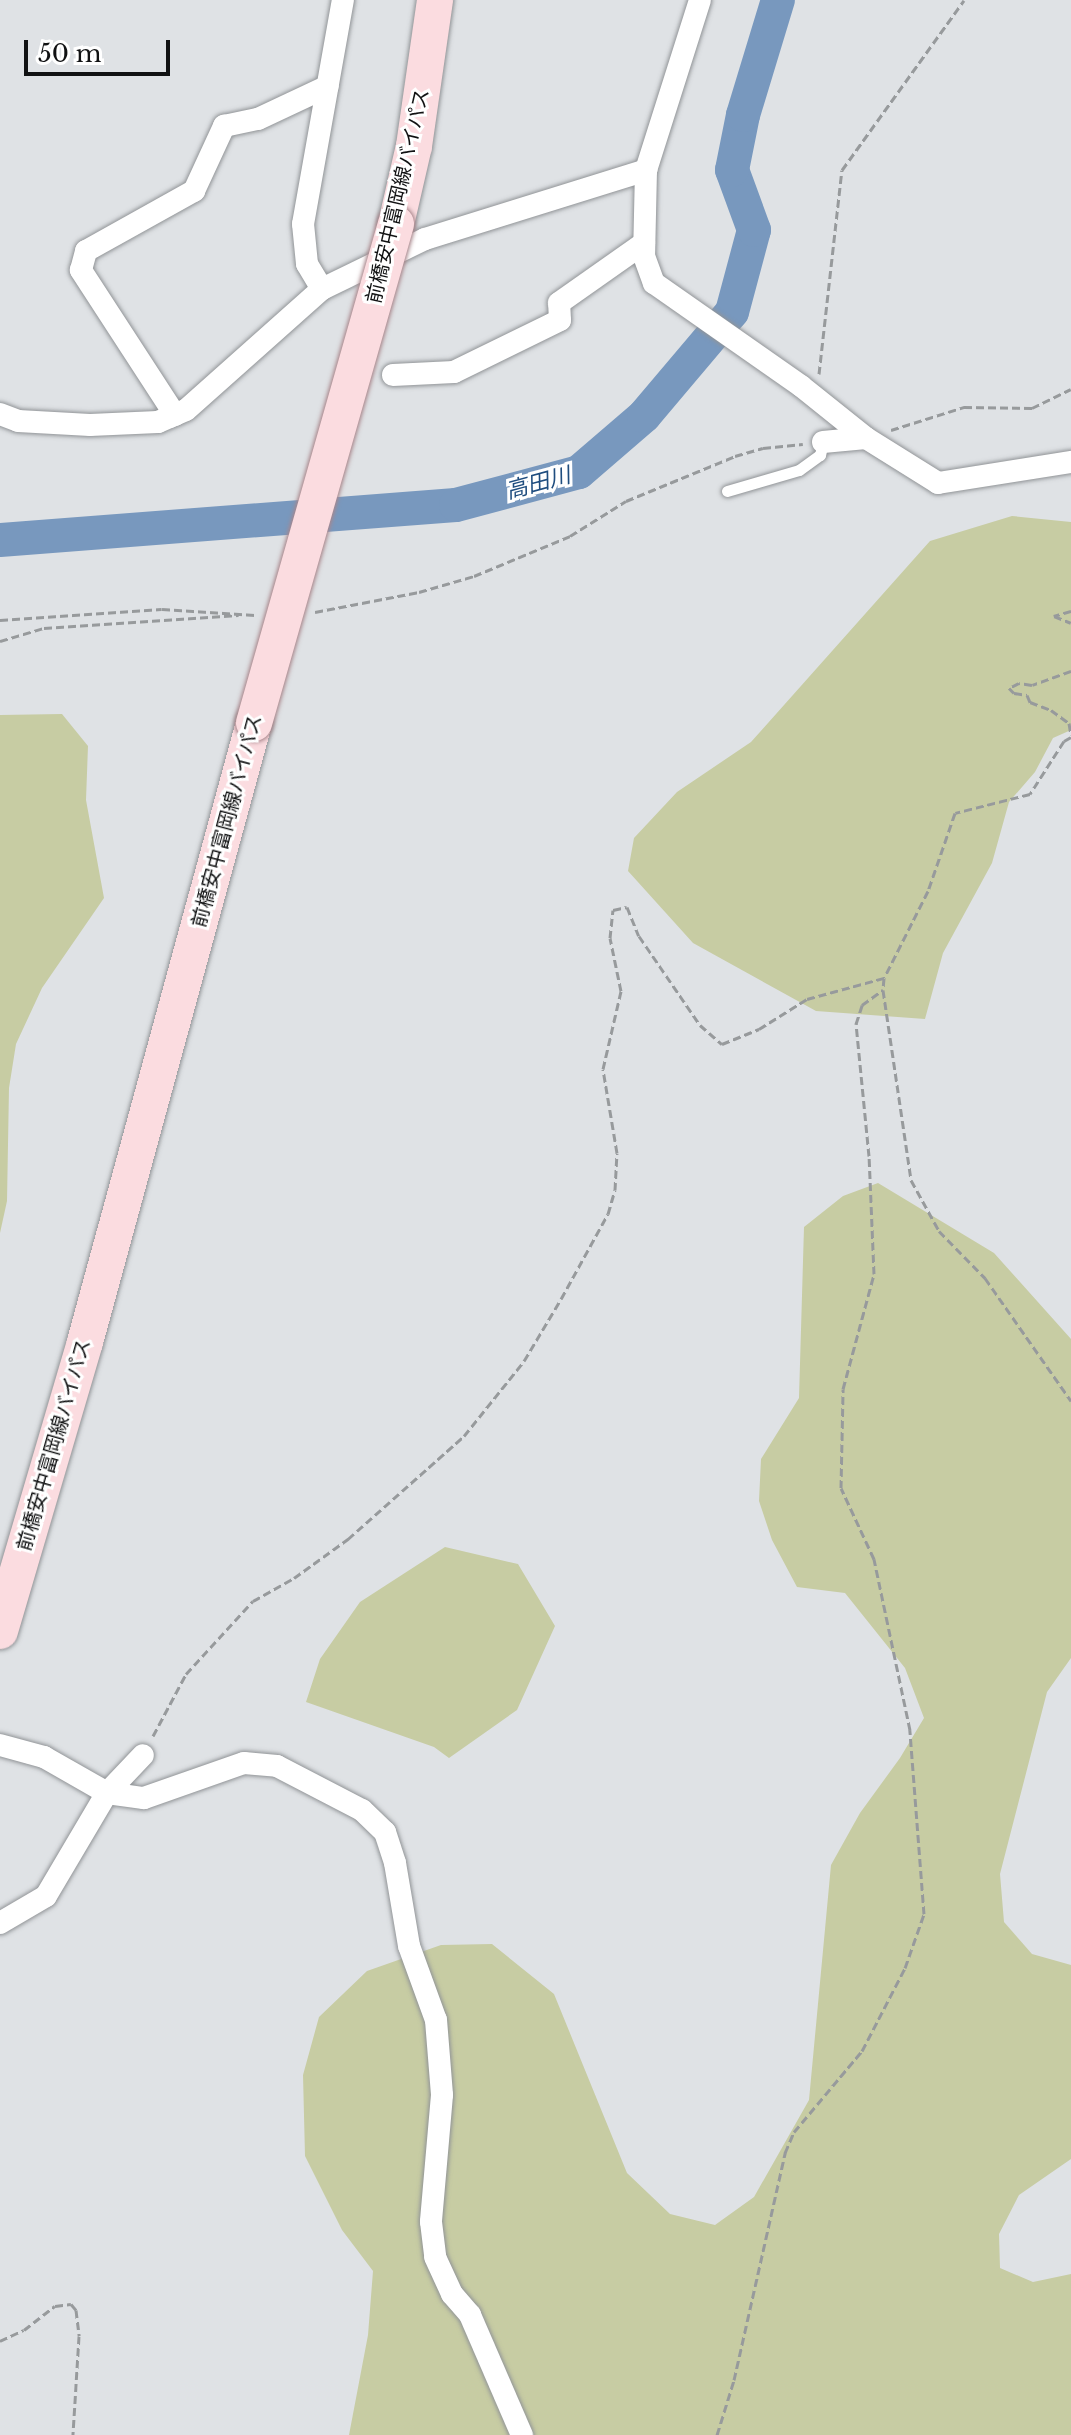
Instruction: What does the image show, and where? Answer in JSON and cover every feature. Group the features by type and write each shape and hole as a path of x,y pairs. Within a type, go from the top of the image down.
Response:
{"main road":[{"name":"前橋安中富岡線バイパス","path":"0,1631 85,1342 254,723 396,224 414,146 434,2"}],"street":[{"path":"322,289 307,264 303,224 343,0"},
{"path":"700,0 646,170 644,256 654,283 809,392 866,438 938,483 1071,462"},
{"path":"175,415 81,270 86,251 194,191 224,126 258,119 328,86"},
{"path":"0,414 18,421 90,425 158,422 186,410 322,289 425,239 646,170"},
{"path":"393,375 454,372 560,320 559,303 644,243"},
{"path":"823,442 866,438"},
{"path":"0,1745 44,1757 107,1793 144,1798 244,1763 277,1766 362,1810 385,1832 395,1863 409,1946 436,2020 442,2095 431,2222 435,2257 452,2294 470,2315 522,2435"},
{"path":"0,1923 46,1896 107,1793 143,1755"}],"lane":[{"path":"727,491 799,470 820,455 823,442"}],"path":[{"path":"809,392 842,170 964,0"},
{"path":"866,438 964,407 1032,408 1071,389"},
{"path":"314,612 419,592 474,576 570,536 626,501 735,456 763,448 823,442"},
{"path":"0,620 162,609 260,616"},
{"path":"1071,611 1054,616 1071,623"},
{"path":"0,641 44,628 247,614"},
{"path":"1071,671 1032,685 1019,683 1009,688 1014,693 1027,695 1030,702 1051,710 1069,723 1071,736 1064,741 1030,794 955,813 928,891 884,978 883,990 911,1180 939,1231 985,1278 1071,1401"},
{"path":"143,1755 186,1674 253,1601 294,1578 348,1539 464,1436 524,1361 568,1287 608,1214 615,1190 617,1153 603,1069 621,991 610,938 613,910 627,907 639,936 700,1025 722,1044 759,1029 807,999 884,978"},
{"path":"717,2435 734,2380 785,2153 794,2132 862,2051 905,1968 924,1914 910,1730 874,1559 841,1488 843,1389 874,1274 869,1156 856,1024 862,1005 883,990"},
{"path":"0,2341 24,2330 55,2306 71,2304 76,2310 79,2336 73,2435"}],"green space":[{"path":"1012,516 1071,522 1071,730 1053,738 1035,772 1009,802 992,863 943,953 925,1019 816,1011 693,943 628,871 634,838 677,792 751,742 930,541"},
{"path":"62,714 88,746 86,800 104,898 42,988 16,1044 9,1088 7,1201 0,1233 0,715"},
{"path":"878,1183 994,1253 1071,1339 1071,1658 1047,1692 1000,1874 1004,1922 1032,1954 1071,1965 1071,2159 1019,2195 999,2234 1000,2268 1033,2282 1071,2274 1071,2435 349,2435 368,2335 373,2271 342,2230 305,2156 303,2075 319,2017 367,1971 441,1945 492,1944 554,1994 627,2173 670,2214 715,2225 754,2197 809,2100 831,1865 860,1813 900,1758 924,1718 905,1668 845,1593 797,1587 772,1540 759,1501 761,1459 799,1398 804,1227 843,1196"},
{"path":"445,1547 518,1564 555,1626 517,1710 449,1758 434,1747 306,1702 320,1659 360,1602"}],"waterway":[{"name":"高田川","path":"0,540 456,505 579,472 644,416 732,312 754,230 732,170 743,115 778,0"}]}
